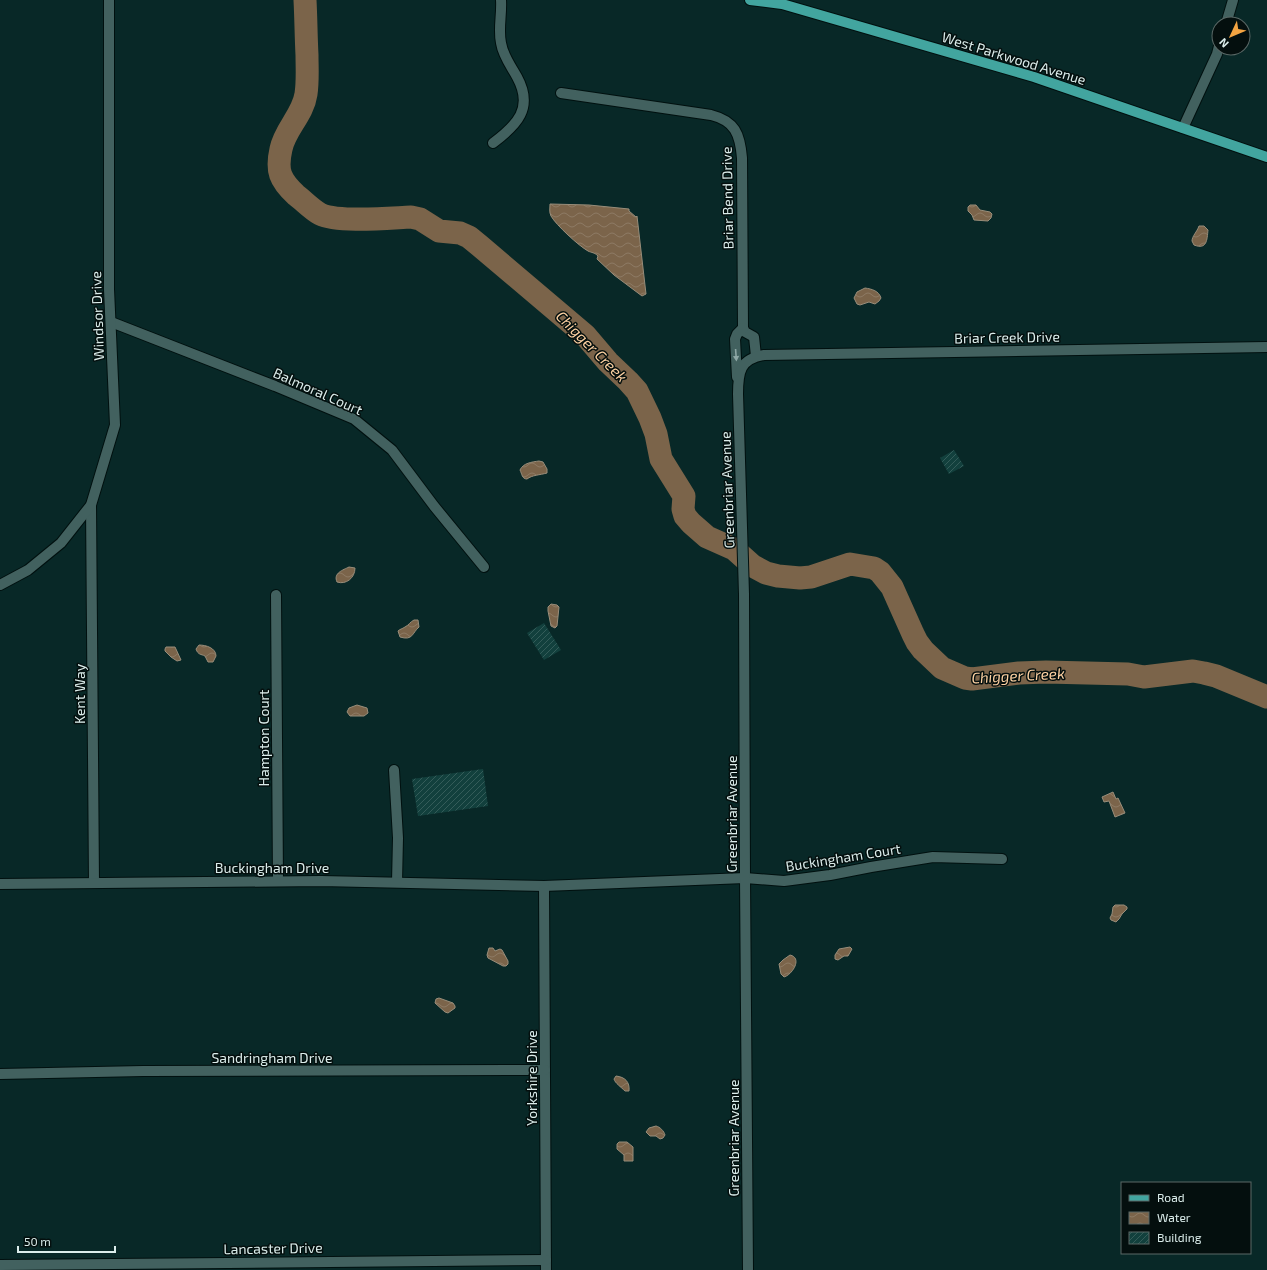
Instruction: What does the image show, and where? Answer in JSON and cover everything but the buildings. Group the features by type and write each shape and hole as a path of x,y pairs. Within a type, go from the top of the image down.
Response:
{"main road":[{"name":"West Parkwood Avenue","path":"750,0 782,4 1034,77 1267,157"}],"street":[{"name":"Windsor Drive","path":"0,585 28,570 61,543 91,505 116,425 109,289 109,0"},
{"path":"492,143 505,134 514,124 522,112 524,102 523,90 501,44 499,30 501,0"},
{"path":"1228,16 1233,0"},
{"path":"1183,128 1215,56"},
{"name":"Briar Bend Drive","path":"561,93 721,117 734,128 739,136 742,158 743,328 735,338 738,384"},
{"name":"Balmoral Court","path":"111,322 275,386 354,419 392,450 434,506 484,567"},
{"path":"743,328 745,332 754,338 752,358"},
{"name":"Briar Creek Drive","path":"752,358 764,355 1267,347"},
{"name":"Greenbriar Avenue","path":"748,1270 744,594 738,384 741,372 752,358"},
{"name":"Kent Way","path":"91,505 94,883"},
{"name":"Hampton Court","path":"276,595 278,881"},
{"path":"394,770 398,838 396,882"},
{"name":"Buckingham Court","path":"544,886 745,878 784,881 830,875 933,857 1002,859"},
{"name":"Buckingham Drive","path":"0,884 278,881 396,882 544,886"},
{"name":"Yorkshire Drive","path":"544,886 546,1265"},
{"name":"Sandringham Drive","path":"0,1074 143,1071 545,1070"},
{"name":"Lancaster Drive","path":"0,1265 546,1265"}],"water":[{"path":"550,204 589,205 629,209 629,211 636,217 637,216 646,294 642,296 614,275 597,259 597,255 588,251 568,235 551,216"},
{"path":"970,205 976,205 980,210 990,212 992,214 991,218 988,221 974,220 968,211 968,207"},
{"path":"1199,226 1204,226 1208,230 1206,243 1202,246 1194,245 1192,241"},
{"path":"865,288 877,292 881,298 879,301 875,304 869,302 860,305 857,304 854,298 857,292"},
{"path":"539,461 543,462 547,469 547,473 527,479 522,476 520,470 523,466 528,463"},
{"path":"349,567 355,568 352,578 347,582 337,582 337,574"},
{"path":"551,604 559,607 557,626 555,628 551,626 548,611 548,607"},
{"path":"414,620 418,620 419,627 412,636 407,638 400,637 398,631"},
{"path":"199,645 207,646 216,653 213,662 208,662 205,656 198,652 196,649"},
{"path":"166,647 175,647 181,660 177,661 171,657 165,651"},
{"path":"357,705 367,708 368,713 364,716 350,716 347,712 349,708"},
{"path":"1113,792 1116,799 1118,798 1125,813 1115,817 1109,801 1104,802 1102,797"},
{"path":"1115,905 1124,905 1127,907 1116,922 1110,918"},
{"path":"850,947 852,949 848,956 844,956 838,960 835,959 835,955 839,949"},
{"path":"489,948 493,948 495,951 500,949 502,950 508,964 503,966 488,958 487,955"},
{"path":"790,955 796,959 796,963 793,970 784,977 781,974 779,964"},
{"path":"439,998 453,1003 455,1008 448,1013 445,1012 435,1003 436,999"},
{"path":"616,1076 626,1080 629,1085 629,1091 625,1091 617,1084 614,1079"},
{"path":"656,1126 664,1132 665,1135 663,1138 660,1139 656,1136 650,1136 646,1132 649,1128"},
{"path":"619,1142 627,1142 633,1147 633,1161 624,1161 624,1155 617,1149 617,1144"}],"waterway":[{"name":"Chigger Creek","path":"305,0 307,89 301,109 286,135 281,149 279,169 286,185 314,210 328,217 351,219 411,217 420,219 439,231 460,233 469,237 480,246 585,335 608,362 637,391 656,434 661,459 684,496 683,509 685,516 707,537 734,549 753,566 766,573 778,576 800,578 811,577 850,564 874,568 880,572 892,587 913,634 923,650 942,668 965,678 972,679 1019,673 1046,672 1128,674 1144,677 1193,671 1216,676 1267,697"}]}
